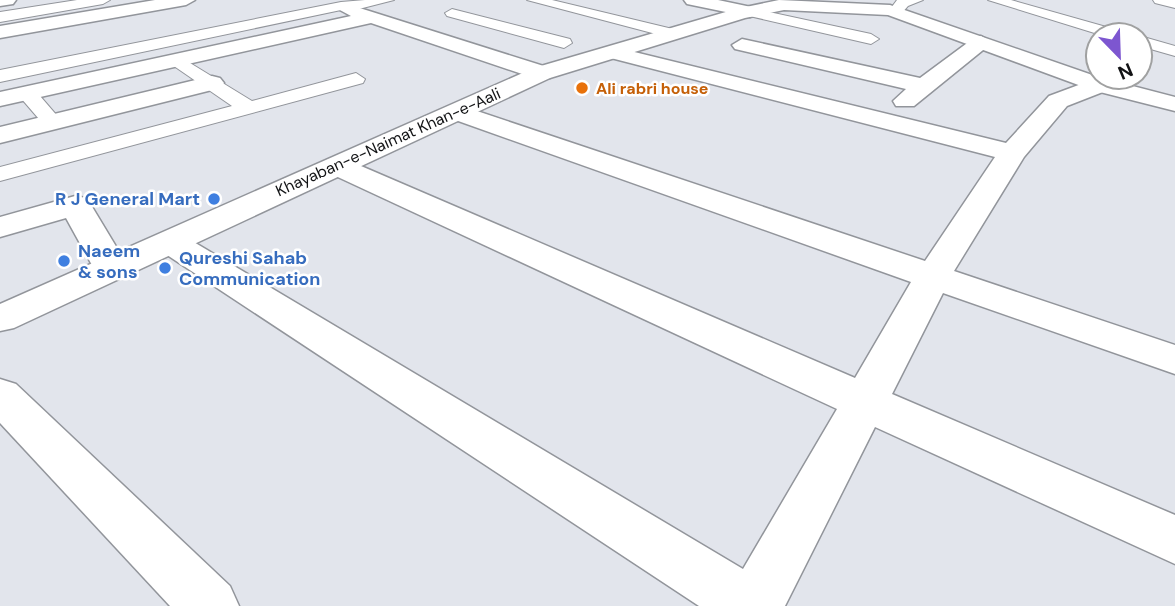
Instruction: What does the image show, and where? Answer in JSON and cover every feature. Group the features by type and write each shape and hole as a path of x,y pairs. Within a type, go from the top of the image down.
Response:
{"street":[{"path":"0,1 7,0"},
{"path":"0,32 186,0"},
{"path":"693,0 750,12"},
{"name":"Khayaban-e-Naimat Khan-e-Aali","path":"0,318 542,73 786,3 895,12 1084,79"},
{"path":"337,5 542,73"},
{"path":"0,99 372,17"},
{"path":"880,120 981,42"},
{"path":"742,45 923,86"},
{"path":"614,53 1012,153"},
{"path":"0,135 212,83"},
{"path":"170,242 752,606 933,276 1012,153 1058,101 1084,91"},
{"name":"Khayaban-e-Naimat Khan-e-Aali","path":"1124,91 1175,104"},
{"path":"456,112 1175,360"},
{"path":"337,166 1175,540"},
{"path":"0,227 75,205 111,268"},
{"path":"0,395 209,606"}],"lane":[{"path":"0,17 103,0"},
{"path":"250,8 290,0"},
{"path":"0,76 337,5 387,0"},
{"path":"534,0 675,34"},
{"path":"895,12 903,2 916,0"},
{"path":"995,0 1084,25"},
{"path":"1160,0 1175,4"},
{"path":"524,32 585,11"},
{"path":"750,12 871,39"},
{"path":"452,13 564,43"},
{"path":"1154,45 1175,51"},
{"path":"177,60 249,108"},
{"path":"0,174 356,79"},
{"path":"26,93 52,122"}],"place":[{"name":"Ali rabri house","path":"582,88"},
{"name":"R J General Mart","path":"214,199"},
{"name":"Naeem & sons","path":"64,261"},
{"name":"Qureshi Sahab Communication","path":"165,268"}]}
